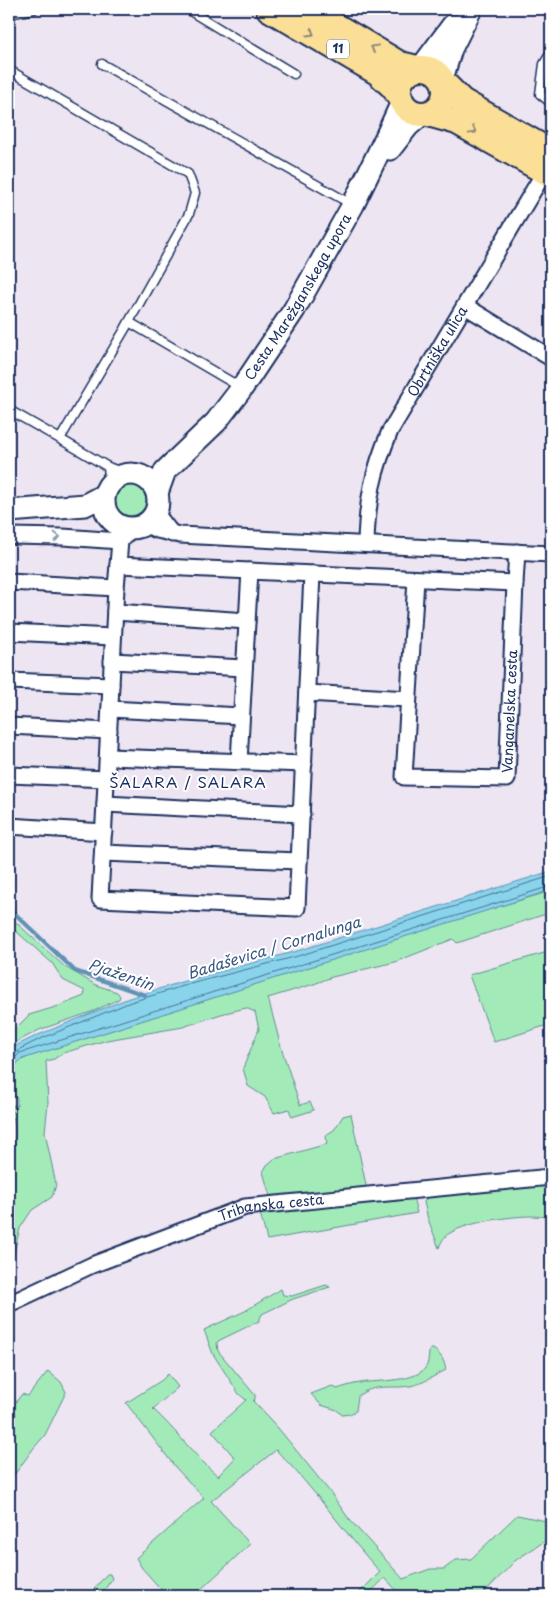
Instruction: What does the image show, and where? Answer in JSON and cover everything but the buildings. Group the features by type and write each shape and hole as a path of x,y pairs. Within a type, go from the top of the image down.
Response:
{"main road":[{"name":"11","path":"269,9 378,73 412,107"},
{"name":"11","path":"308,9 400,64 431,69 462,101 549,166"},
{"path":"419,68 405,76 399,90 412,107 457,122 549,166"},
{"path":"412,107 435,111 441,106 445,99 446,91 443,81"}],"street":[{"path":"419,68 465,9"},
{"path":"443,81 451,49 471,9"},
{"name":"Cesta Marežganskega upora","path":"127,503 165,472 216,422 242,388 294,310 353,205 387,135 412,107"},
{"name":"Obrtniška ulica","path":"366,544 367,511 378,459 390,431 549,166"},
{"path":"464,306 551,358"},
{"path":"9,536 127,503"},
{"path":"127,503 116,588 100,899 297,908 312,574"},
{"path":"9,511 127,503 172,534 551,554"},
{"name":"Vanganelska cesta","path":"416,579 404,777 507,779 516,552"},
{"path":"118,565 515,583"},
{"path":"239,762 250,571"},
{"path":"9,582 116,588"},
{"path":"115,612 247,621"},
{"path":"9,632 113,638"},
{"path":"112,661 244,668"},
{"path":"9,681 111,685"},
{"path":"307,694 408,699"},
{"path":"110,709 241,716"},
{"path":"9,726 109,731"},
{"path":"108,757 304,764"},
{"path":"9,775 106,780"},
{"path":"105,804 302,814"},
{"path":"9,826 104,832"},
{"path":"103,853 299,861"},
{"name":"Tribanska cesta","path":"9,1304 92,1265 245,1207 551,1177"}],"lane":[{"path":"9,14 34,9"},
{"path":"187,9 294,74"},
{"path":"551,52 544,64 540,94 551,103"},
{"path":"102,64 353,205"},
{"path":"9,70 188,174 195,193 189,214 129,322 60,439"},
{"name":"Cesta Marežganskega upora","path":"129,322 242,388"},
{"path":"9,410 60,439 127,503"}],"green space":[{"path":"130,484 136,485 141,489 145,494 145,506 141,511 136,515 130,516 124,515 119,511 115,506 114,500 115,494 119,489 124,485"},
{"path":"551,891 551,930 546,914 457,943 453,939 395,962 332,977 268,998 281,1047 300,1105 310,1102 314,1110 292,1117 289,1109 274,1113 265,1097 248,1086 243,1068 259,1029 255,1012 246,1008 183,1027 107,1040 63,1053 54,1059 46,1061 48,1103 45,1132 56,1185 52,1197 32,1210 20,1228 13,1257 9,1259 9,1171 15,1130 13,1112 9,1111 9,1105 17,1106 17,1098 9,1095 9,1066 28,1057"},
{"path":"9,916 65,967 96,985 117,992 120,996 119,999 94,1011 39,1030 9,1046 9,1035 29,1015 84,996 85,991 63,980 52,963 9,925"},
{"path":"551,951 551,1024 494,1042 469,975"},
{"path":"351,1114 367,1190 276,1200 270,1196 263,1172 267,1165 274,1159 327,1144 326,1135 334,1130 343,1116"},
{"path":"551,1183 551,1217 513,1217 467,1226 448,1234 443,1239 439,1248 424,1202 428,1195"},
{"path":"413,1197 417,1213 267,1240 260,1213"},
{"path":"326,1285 330,1287 293,1299 262,1314 259,1321 217,1343 218,1351 255,1395 253,1401 278,1428 330,1492 349,1519 403,1579 430,1569 444,1569 456,1560 471,1559 517,1515 551,1522 551,1537 516,1560 481,1596 437,1596 434,1593 428,1596 399,1596 400,1594 385,1578 366,1596 356,1596 380,1572 303,1479 276,1450 211,1501 250,1544 198,1592 201,1596 167,1596 142,1568 136,1558 204,1498 176,1468 126,1403 162,1380 168,1374 178,1387 153,1409 218,1476 235,1458 212,1431 246,1400 239,1394 213,1354 204,1330 245,1311 281,1289 283,1295 292,1296"},
{"path":"430,1349 433,1349 440,1355 446,1370 415,1385 370,1389 358,1396 356,1411 350,1414 342,1415 337,1410 321,1405 311,1394 332,1386 337,1389 357,1383 396,1380 415,1375 427,1365"},
{"path":"48,1371 61,1382 66,1392 45,1435 9,1482 9,1411 22,1394 28,1396"},
{"path":"107,1574 110,1574 112,1579 100,1596 88,1596"}],"water":[{"path":"551,871 551,890 22,1059 9,1071 9,1049 38,1035 129,998 297,951"}],"waterway":[{"name":"Pjažentin","path":"9,908 75,971 145,995"}],"district":[{"name":"ŠALARA / SALARA","path":"188,783"}],"water label":[{"name":"Badaševica / Cornalunga","path":"274,948"}]}
